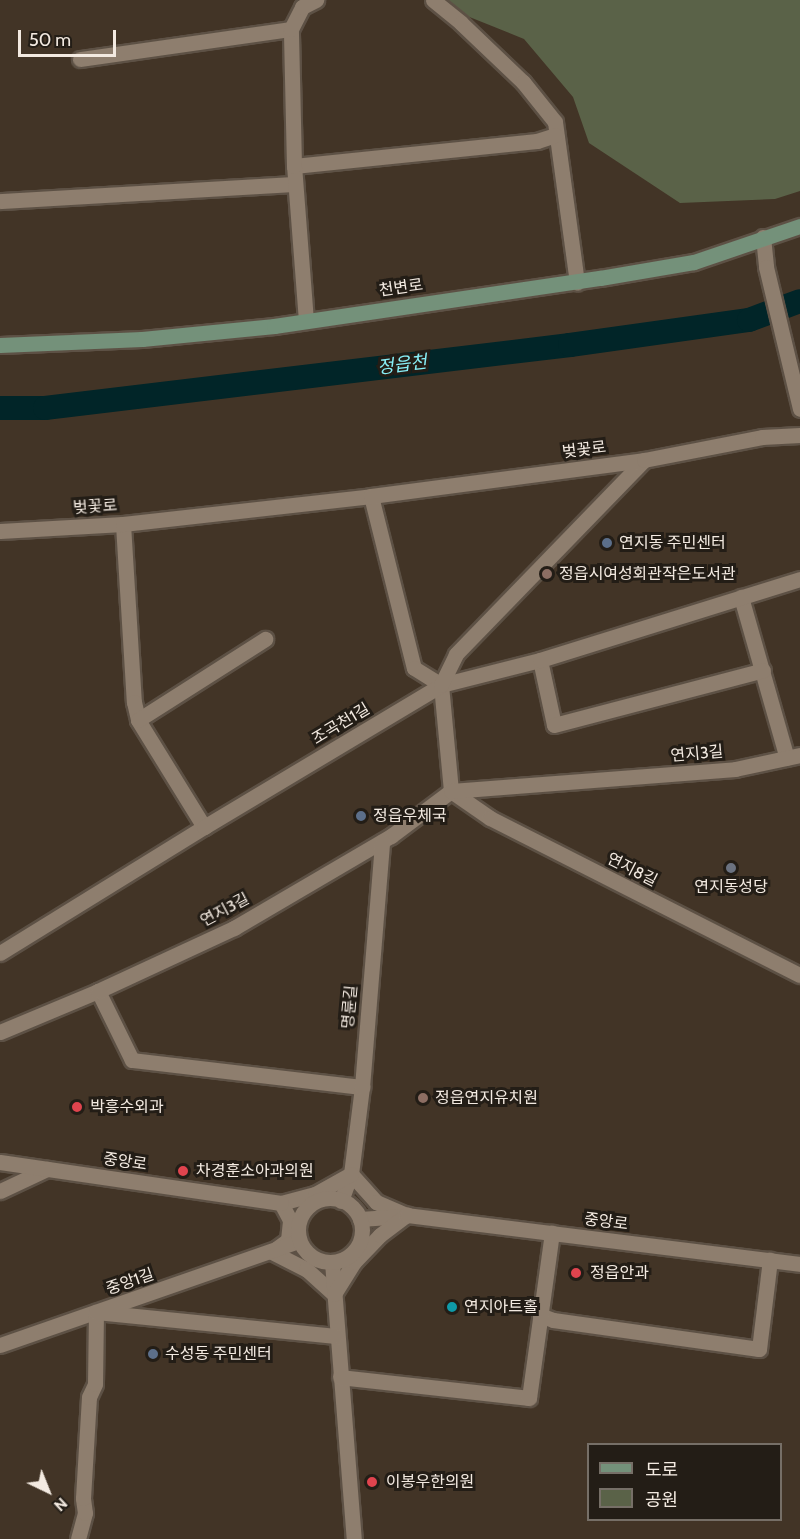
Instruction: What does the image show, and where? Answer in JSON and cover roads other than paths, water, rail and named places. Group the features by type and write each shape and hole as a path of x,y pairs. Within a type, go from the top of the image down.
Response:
{"main road":[{"name":"천변로","path":"0,345 142,339 306,321 577,282 694,262 800,226"}],"street":[{"path":"306,321 294,166 291,29 293,20 302,7 316,0"},
{"path":"432,0 461,23 523,82 555,122 577,282"},
{"path":"80,59 291,29"},
{"path":"294,166 537,141 555,135"},
{"path":"0,201 295,184"},
{"path":"763,237 766,267 800,409"},
{"name":"벚꽃로","path":"0,531 123,524 371,495 644,460 762,437 800,435"},
{"path":"451,791 441,685 456,654 644,460"},
{"path":"371,495 414,668 441,685"},
{"path":"123,524 132,633 134,702 138,720 204,826"},
{"name":"조곡천1길","path":"0,953 204,826 441,685 540,660 800,579"},
{"path":"741,597 763,670 794,757"},
{"path":"138,720 265,639"},
{"path":"540,660 554,725 763,670"},
{"name":"연지3길","path":"0,1032 98,991 234,928 382,842 451,791 735,769 794,757"},
{"name":"연지8길","path":"451,791 490,818 800,975"},
{"name":"명륜길","path":"341,1201 351,1173 362,1087 382,842"},
{"path":"98,991 132,1060 362,1087"},
{"name":"중앙로","path":"0,1162 281,1203"},
{"path":"0,1191 47,1169"},
{"path":"281,1203 315,1194 351,1173 376,1202 407,1215"},
{"path":"329,1198 341,1201 350,1205 360,1219 361,1237 356,1249 344,1258 322,1262 312,1257 298,1242 297,1231 302,1215 317,1201 329,1198"},
{"path":"281,1203 302,1215"},
{"path":"281,1203 290,1220 288,1240 272,1252 306,1269 334,1294"},
{"path":"360,1219 407,1215"},
{"path":"334,1294 354,1262 380,1235 407,1215"},
{"name":"중앙로","path":"407,1215 800,1264"},
{"path":"340,1377 529,1398 552,1233"},
{"name":"중앙1길","path":"0,1345 298,1242"},
{"path":"540,1315 553,1320 759,1349 770,1260"},
{"path":"332,1262 336,1336 354,1539"},
{"path":"78,1539 85,1513 83,1498 89,1397 95,1384 96,1312 336,1336"}],"waterway":[{"name":"정읍천","path":"0,408 45,408 570,345 749,320 800,301"}],"place":[{"name":"연지동 주민센터","path":"607,543"},
{"name":"정읍시여성회관작은도서관","path":"547,574"},
{"name":"정읍우체국","path":"361,816"},
{"name":"연지동성당","path":"731,868"},
{"name":"정읍연지유치원","path":"423,1098"},
{"name":"박흥수외과","path":"77,1107"},
{"name":"차경훈소아과의원","path":"183,1171"},
{"name":"정읍안과","path":"576,1273"},
{"name":"연지아트홀","path":"452,1307"},
{"name":"수성동 주민센터","path":"153,1354"},
{"name":"이봉우한의원","path":"372,1482"}]}
